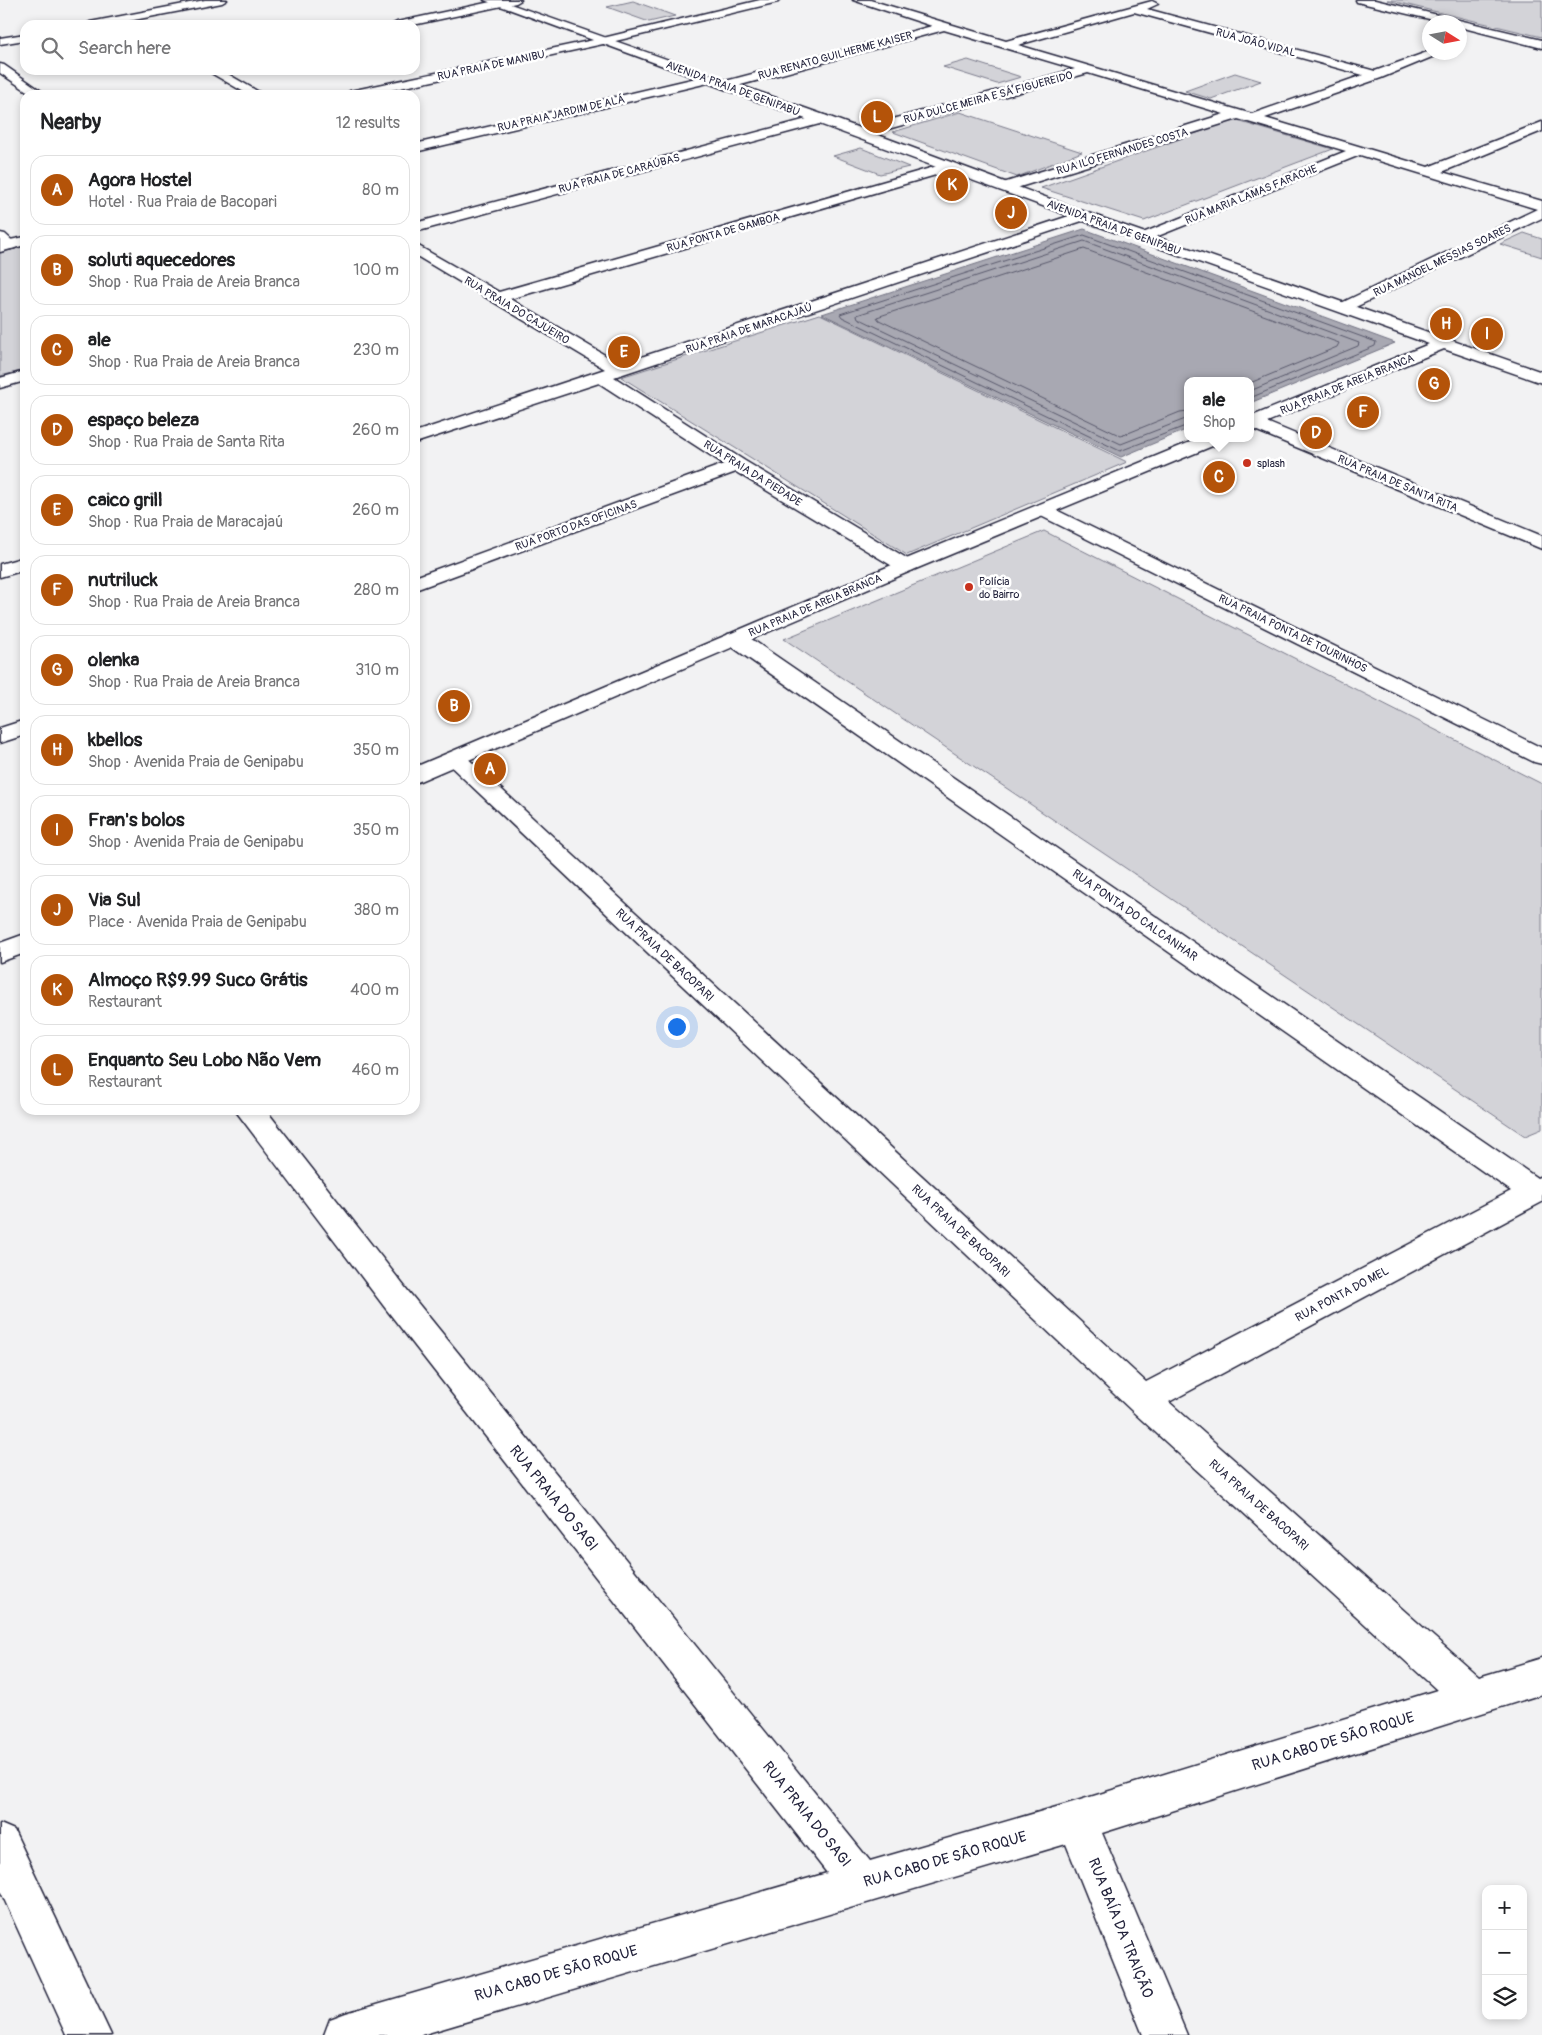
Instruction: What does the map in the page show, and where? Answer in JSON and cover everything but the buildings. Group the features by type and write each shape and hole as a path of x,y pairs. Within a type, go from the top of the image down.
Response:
{"street":[{"path":"135,20 222,0"},
{"path":"418,20 494,2 516,0"},
{"name":"RUA PRAIA DE MANIBU","path":"373,90 603,41 774,0"},
{"path":"858,0 1542,206"},
{"path":"876,5 897,0"},
{"path":"1007,44 1164,0"},
{"path":"1361,0 1424,15"},
{"name":"AVENIDA PRAIA DE GENIPABU","path":"494,2 822,119 1143,238 1542,378"},
{"name":"RUA JOÃO VIDAL","path":"1134,9 1377,75"},
{"name":"RUA RENATO GUILHERME KAISER","path":"726,85 944,26"},
{"path":"1467,26 1542,44"},
{"path":"1476,38 1493,32"},
{"path":"0,41 20,38"},
{"path":"1254,118 1422,58"},
{"path":"0,68 33,90"},
{"name":"RUA DULCE MEIRA E SÁ FIGUEREIDO","path":"858,133 1089,69"},
{"path":"221,75 249,90"},
{"name":"RUA PRAIA JARDIM DE ALÁ","path":"420,147 708,79"},
{"name":"RUA ILO FERNANDES COSTA","path":"1005,188 1239,114"},
{"name":"RUA PRAIA DE CARAÚBAS","path":"420,227 822,119"},
{"path":"1429,172 1542,126"},
{"name":"RUA MARIA LAMAS FARACHE","path":"1143,238 1359,150"},
{"name":"RUA PONTA DE GAMBOA","path":"497,298 948,166"},
{"name":"RUA MANOEL MESSIAS SOARES","path":"1343,308 1542,212"},
{"name":"RUA PRAIA DE MARACAJAÚ","path":"420,436 1083,216"},
{"name":"RUA PRAIA DO CAJUEIRO","path":"420,252 497,298 611,374"},
{"name":"RUA PRAIA DE AREIA BRANCA","path":"1254,422 1445,343"},
{"name":"RUA PRAIA DA PIEDADE","path":"611,374 738,465 906,566"},
{"path":"0,383 20,377"},
{"name":"RUA PRAIA DE SANTA RITA","path":"1254,424 1542,543"},
{"name":"RUA PRAIA DE AREIA BRANCA","path":"420,774 906,566 1206,442"},
{"name":"RUA PORTO DAS OFICINAS","path":"420,582 738,465"},
{"name":"RUA PRAIA PONTA DE TOURINHOS","path":"1044,510 1542,757"},
{"path":"0,571 20,565"},
{"name":"RUA PONTA DO CALCANHAR","path":"736,639 1538,1190"},
{"path":"0,736 20,729"},
{"name":"RUA PRAIA DE BACOPARI","path":"455,759 1142,1400 1473,1697"},
{"path":"0,953 20,945"},
{"name":"RUA PRAIA DO SAGI","path":"254,1115 403,1308 861,1883"},
{"name":"RUA PONTA DO MEL","path":"1142,1400 1538,1190"},
{"name":"RUA CABO DE SÃO ROQUE","path":"346,2035 1077,1821 1542,1676"},
{"name":"RUA BAÍA DA TRAIÇÃO","path":"1077,1821 1165,2035"},
{"path":"0,1844 89,2035"}],"shaded area":[{"path":"1387,0 1542,0 1542,37 1467,19 1467,15 1450,15"},
{"path":"633,1 675,16 649,22 607,7"},
{"path":"968,60 1021,77 997,84 943,67"},
{"path":"1235,73 1261,81 1211,99 1185,91"},
{"path":"960,112 1082,152 1017,177 893,132"},
{"path":"1234,120 1333,149 1144,221 1041,188"},
{"path":"861,148 909,167 880,174 833,156"},
{"path":"1524,233 1542,239 1542,257 1500,244"},
{"path":"20,247 20,371 0,376 0,253"},
{"path":"820,314 1127,462 907,555 621,377"},
{"path":"1044,531 1542,784 1542,1129 1525,1136 784,639"}],"water":[{"path":"1084,229 1395,343 1254,401 1254,377 1184,377 1184,431 1121,457 822,314"}],"place":[{"name":"Enquanto Seu Lobo Não Vem","path":"877,117"},
{"name":"Almoço R$9.99 Suco Grátis","path":"952,185"},
{"name":"Via Sul","path":"1011,213"},
{"name":"kbellos","path":"1446,324"},
{"name":"Fran's bolos","path":"1487,334"},
{"name":"caico grill","path":"624,352"},
{"name":"olenka","path":"1434,384"},
{"name":"nutriluck","path":"1363,412"},
{"name":"espaço beleza","path":"1316,433"},
{"name":"splash","path":"1247,463"},
{"name":"ale","path":"1219,477"},
{"name":"Polícia do Bairro","path":"969,587"},
{"name":"soluti aquecedores","path":"454,706"},
{"name":"Agora Hostel","path":"490,769"}]}
